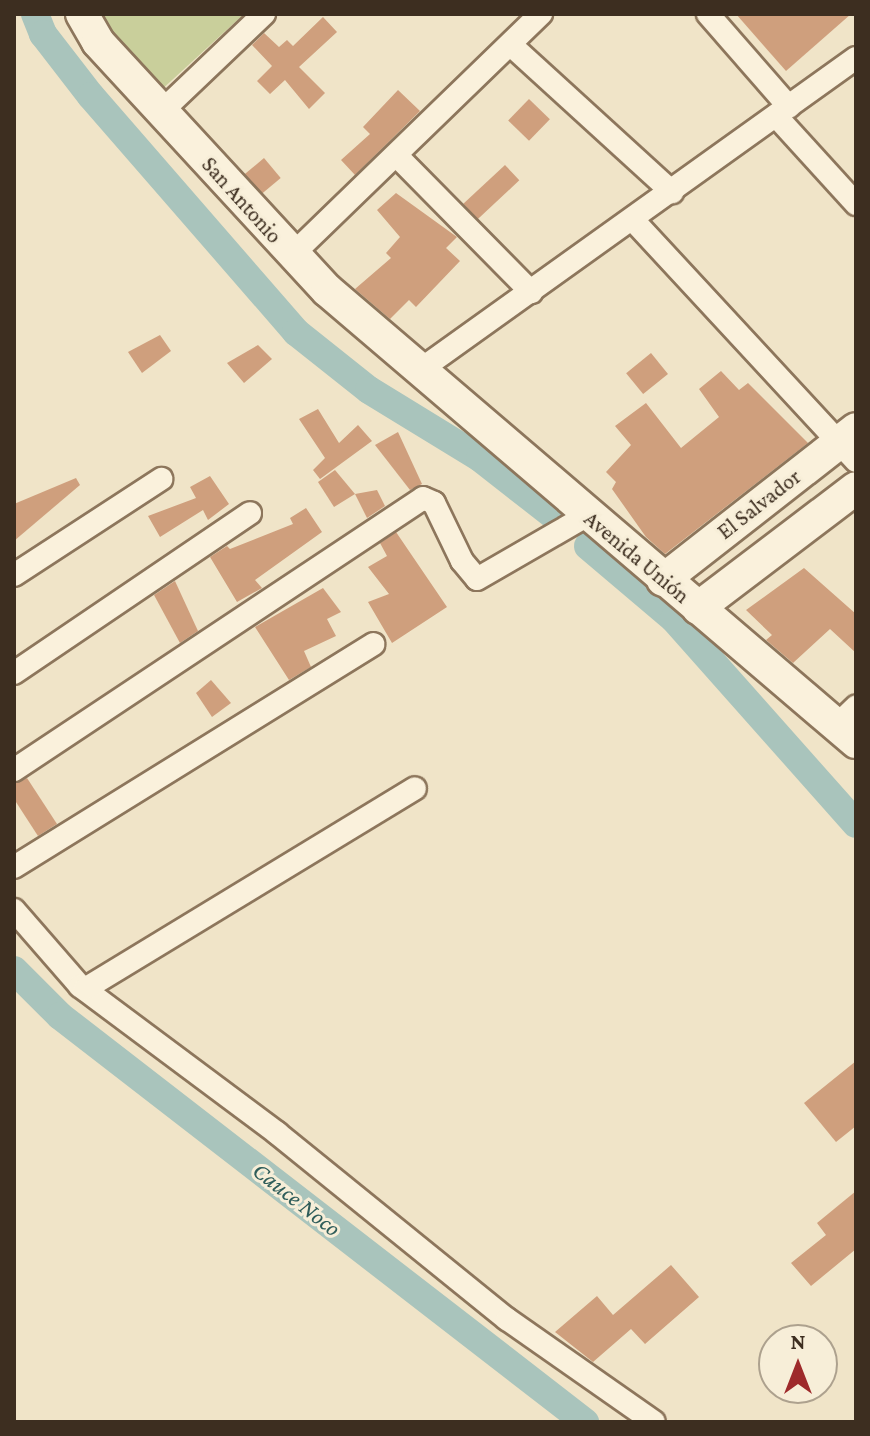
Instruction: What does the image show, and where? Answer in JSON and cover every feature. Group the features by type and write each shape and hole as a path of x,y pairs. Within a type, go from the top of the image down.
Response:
{"street":[{"name":"San Antonio","path":"82,14 98,42 292,255 420,370"},
{"path":"162,111 264,14"},
{"path":"292,255 398,157 541,14"},
{"path":"708,14 856,204"},
{"path":"512,46 672,192"},
{"path":"420,370 856,58"},
{"path":"398,157 531,292"},
{"path":"633,220 851,444"},
{"name":"Avenida Unión","path":"420,370 663,580 849,725"},
{"name":"El Salvador","path":"663,580 851,444"},
{"path":"14,575 161,479"},
{"name":"El Salvador","path":"698,608 856,488"},
{"path":"14,770 423,498 434,503 462,561 477,579 588,515"},
{"path":"14,673 250,513"},
{"path":"14,867 374,644"},
{"path":"85,989 415,788"},
{"path":"14,910 85,989 277,1133 507,1319 654,1422"}],"green space":[{"path":"90,14 244,14 159,92"}],"building":[{"path":"736,14 851,14 786,71"},
{"path":"323,17 337,32 299,67 325,93 309,109 285,80 270,94 257,81 272,66 252,45 264,33 279,47 287,40 293,46"},
{"path":"398,90 420,111 355,175 341,160 370,134 363,127"},
{"path":"529,99 550,119 529,141 508,121"},
{"path":"264,158 281,178 262,194 245,174"},
{"path":"505,165 519,180 478,219 463,204"},
{"path":"396,193 457,237 446,248 460,261 416,307 409,300 390,319 355,289 391,258 386,253 400,237 377,210"},
{"path":"160,335 171,351 142,373 128,352"},
{"path":"258,345 272,359 244,383 227,363"},
{"path":"651,353 668,374 643,394 626,373"},
{"path":"721,371 739,390 748,383 808,443 665,554 646,537 612,489 616,482 606,472 631,445 615,426 646,403 681,448 719,417 699,389"},
{"path":"318,409 339,443 358,425 372,441 320,479 313,470 325,458 299,419"},
{"path":"398,432 422,484 410,490 375,445"},
{"path":"335,470 355,494 334,507 318,482"},
{"path":"210,476 229,504 208,520 203,510 160,537 148,516 196,498 190,487"},
{"path":"76,478 80,485 14,541 14,504"},
{"path":"377,490 385,506 367,518 355,494"},
{"path":"306,508 322,532 255,580 262,588 237,602 210,557 227,546 230,549 293,524 290,518"},
{"path":"396,532 447,607 392,643 368,602 389,594 368,567 387,556 380,543"},
{"path":"804,568 856,614 856,653 830,629 793,663 766,640 772,635 746,610"},
{"path":"175,581 198,631 180,643 154,595"},
{"path":"323,588 341,612 327,619 336,636 304,651 311,667 289,680 255,627"},
{"path":"211,680 231,703 212,717 196,693"},
{"path":"27,778 57,824 38,836 14,799 14,784"},
{"path":"856,1061 856,1126 836,1142 804,1103"},
{"path":"856,1191 856,1249 811,1286 791,1263 826,1235 817,1223"},
{"path":"671,1265 699,1297 645,1344 631,1329 593,1362 555,1332 597,1296 613,1315"}],"waterway":[{"path":"35,14 43,34 91,96 296,332 369,390 480,458 558,519"},
{"path":"588,546 674,619 856,824"},
{"name":"Cauce Noco","path":"14,970 60,1016 585,1422"}]}
